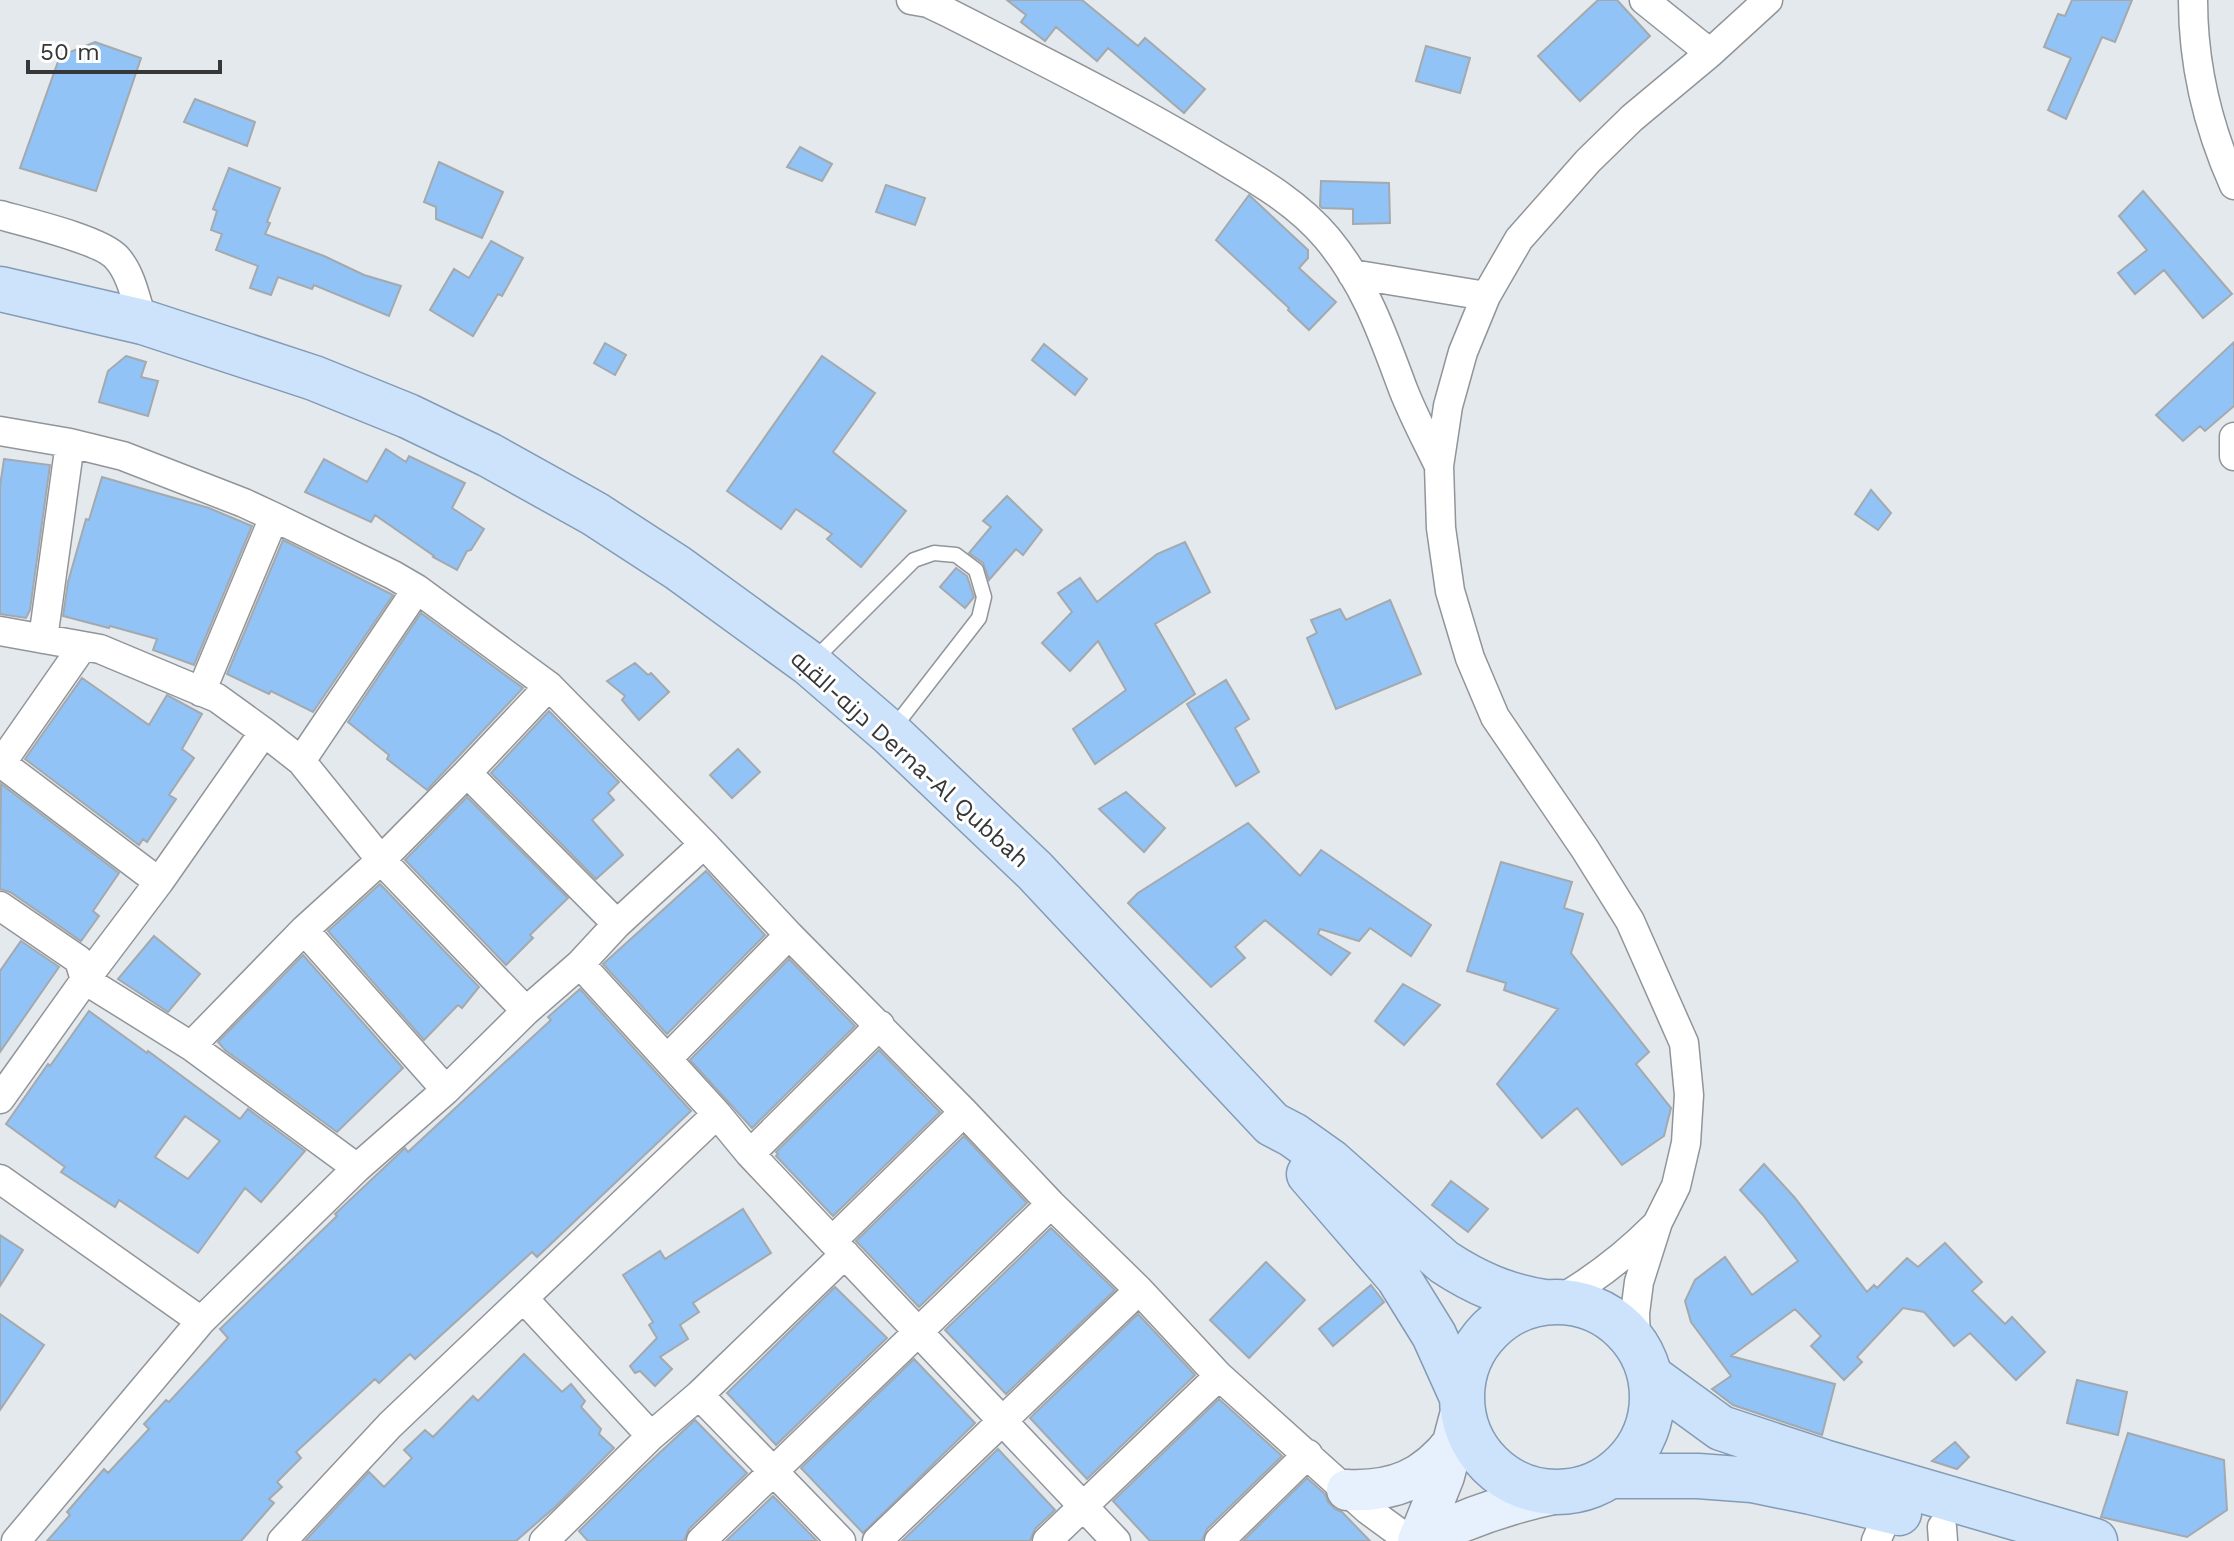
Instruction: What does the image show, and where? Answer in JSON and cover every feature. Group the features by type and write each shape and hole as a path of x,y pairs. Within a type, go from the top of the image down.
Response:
{"main road":[{"name":"درنه-القبه Derna-Al Qubbah","path":"0,289 143,322 314,378 408,416 489,455 595,514 666,560 810,664 890,733 1035,871 1272,1124 1331,1162 1453,1268 1501,1293 1550,1302"},
{"path":"1272,1124 1297,1163 1404,1286 1434,1335 1459,1415 1477,1450 1492,1468 1510,1481 1530,1490 1553,1494"},
{"path":"1417,1541 1433,1508 1459,1415 1465,1374 1473,1353 1486,1334 1502,1319 1522,1309 1550,1302 1580,1304 1622,1326 1644,1361 1721,1428 1889,1512 1942,1534 1989,1541"},
{"path":"1417,1541 1484,1512 1577,1491 1613,1476 1638,1449 1648,1427 1653,1402 1644,1361"},
{"path":"1347,1490 1384,1489 1431,1467 1459,1415"},
{"path":"1613,1476 1698,1476 1752,1480 1889,1512 2095,1541"}],"street":[{"path":"911,0 928,3 947,12 1110,96 1176,131 1282,195 1326,237 1375,313 1404,391 1439,466"},
{"path":"1644,0 1710,53"},
{"path":"1644,1361 1635,1313 1639,1282 1658,1222 1676,1186 1686,1143 1689,1095 1684,1043 1630,921 1495,717 1470,658 1450,591 1441,528 1439,466 1448,406 1463,352 1486,296 1519,239 1555,195 1632,118 1768,0"},
{"path":"2193,0 2200,72 2208,111 2234,185"},
{"path":"0,215 61,232 116,255 127,272 143,322"},
{"path":"1352,274 1486,296"},
{"path":"0,431 123,456 244,503 417,589 549,686 1051,1204 1139,1290 1219,1376 1382,1521 1417,1541"},
{"path":"2234,437 2234,456"},
{"path":"43,639 70,443"},
{"path":"201,692 274,517"},
{"path":"301,761 417,589"},
{"path":"0,631 100,649 217,698 301,761 381,860 526,1011"},
{"path":"83,646 1,764 159,882"},
{"path":"191,1046 304,930 381,860 549,686"},
{"path":"0,1099 10,1062 85,980 159,882 264,732"},
{"path":"467,773 617,924"},
{"path":"16,1541 201,1321 357,1168 446,1090 704,844"},
{"path":"0,906 79,960 85,980 191,1046 357,1168"},
{"path":"304,930 446,1090"},
{"path":"667,1059 789,935"},
{"path":"580,964 750,1154 1116,1541"},
{"path":"750,1154 880,1025"},
{"path":"550,1539 651,1436 699,1395 964,1112"},
{"path":"282,1541 390,1425 717,1114"},
{"path":"0,1179 201,1321"},
{"path":"701,1541 1051,1204"},
{"path":"1550,1302 1585,1285 1611,1267 1658,1222"},
{"path":"877,1541 1139,1290"},
{"path":"524,1299 651,1436"},
{"path":"1047,1541 1219,1376"},
{"path":"699,1395 841,1541"},
{"path":"1219,1541 1308,1454"}],"lane":[{"path":"810,664 914,560 934,553 956,555 976,570 984,597 979,618 890,733"}],"building":[{"path":"1007,0 1082,0 1138,46 1145,38 1205,89 1184,113 1108,48 1097,61 1056,27 1045,41 1021,22 1026,15"},
{"path":"1598,0 1617,0 1650,36 1580,101 1538,56"},
{"path":"2072,0 2132,0 2115,42 2102,37 2066,119 2048,110 2071,58 2044,47 2058,14 2065,16"},
{"path":"95,42 141,58 96,191 20,168 60,56"},
{"path":"1426,46 1470,58 1460,93 1416,81"},
{"path":"195,99 255,122 247,146 184,122"},
{"path":"800,147 832,164 822,181 787,167"},
{"path":"439,162 503,192 482,238 436,219 436,207 424,202"},
{"path":"229,168 280,188 265,234 364,275 401,286 389,316 314,285 312,289 278,277 271,295 250,288 258,266 216,250 222,234 211,230 217,211 213,209"},
{"path":"1321,181 1389,183 1390,223 1353,224 1353,209 1322,208"},
{"path":"886,185 925,198 915,225 876,212"},
{"path":"2143,191 2232,294 2203,318 2164,270 2135,294 2118,273 2147,250 2119,216"},
{"path":"1249,195 1308,250 1308,258 1299,268 1336,302 1309,330 1216,240"},
{"path":"491,241 523,258 502,296 498,294 473,336 430,310 454,269 469,278"},
{"path":"2234,342 2234,406 2205,431 2200,426 2183,441 2156,415"},
{"path":"605,343 626,355 615,375 594,363"},
{"path":"1044,344 1087,379 1075,395 1032,360"},
{"path":"126,356 146,362 141,377 158,381 148,416 99,402 108,371"},
{"path":"822,356 875,393 833,452 906,511 861,567 827,539 832,534 796,509 781,529 727,491"},
{"path":"386,449 406,462 409,456 465,483 452,508 484,529 457,570 433,557 375,515 371,522 305,492 324,459 367,482"},
{"path":"4,459 50,465 30,610 26,618 0,614 0,486"},
{"path":"102,477 209,508 252,526 194,665 153,650 157,639 63,616 68,582"},
{"path":"1871,490 1891,513 1878,530 1855,514"},
{"path":"1007,496 1042,530 1023,555 1016,549 989,580 983,563 969,553 991,527 983,521"},
{"path":"283,540 393,595 313,712 227,674"},
{"path":"1185,542 1210,592 1155,624 1195,694 1095,764 1073,729 1126,690 1098,641 1070,671 1042,643 1072,612 1058,593 1080,578 1097,602 1157,554"},
{"path":"956,568 967,576 974,597 965,608 940,587"},
{"path":"1390,600 1421,674 1336,709 1307,638 1317,633 1311,620 1340,609 1346,620"},
{"path":"421,613 523,688 427,790 387,759 389,755 348,722"},
{"path":"635,663 648,675 651,673 669,692 639,720 622,700 625,696 607,681"},
{"path":"82,678 149,725 167,695 202,714 182,749 194,758 169,795 176,799 147,842 143,839 139,845 25,759"},
{"path":"1226,680 1249,719 1235,728 1259,772 1236,786 1187,704"},
{"path":"549,711 619,782 608,793 614,800 592,820 623,855 596,879 491,773"},
{"path":"738,749 760,772 732,798 710,775"},
{"path":"1,784 119,873 93,911 99,916 81,941 10,892 0,889"},
{"path":"1126,792 1165,828 1144,852 1099,809"},
{"path":"467,797 568,898 530,935 533,938 506,965 405,860"},
{"path":"1248,823 1300,876 1321,850 1431,925 1411,956 1370,928 1359,941 1320,929 1318,934 1350,953 1331,975 1265,920 1235,947 1245,958 1211,987 1128,903 1138,893"},
{"path":"1501,862 1572,882 1564,908 1583,914 1571,953 1649,1052 1636,1064 1671,1108 1664,1136 1622,1165 1577,1108 1542,1138 1497,1084 1558,1009 1504,990 1506,983 1467,971"},
{"path":"706,871 765,935 667,1034 603,964"},
{"path":"380,884 479,987 462,1008 458,1005 424,1040 328,931"},
{"path":"154,936 200,974 168,1012 118,979"},
{"path":"21,941 59,967 0,1052 0,971"},
{"path":"303,955 403,1068 337,1132 218,1042"},
{"path":"789,959 855,1026 752,1128 690,1060"},
{"path":"1403,984 1440,1005 1404,1045 1375,1021"},
{"path":"580,989 691,1111 537,1257 532,1252 415,1359 410,1354 379,1383 375,1379 296,1452 301,1458 277,1482 282,1487 269,1499 274,1503 241,1541 47,1541 104,1469 108,1473 149,1429 144,1424 166,1400 169,1402 228,1338 220,1329 337,1216 335,1214 405,1148 408,1152 551,1020 548,1017"},
{"path":"89,1011 240,1119 248,1109 305,1151 261,1202 245,1188 198,1253 119,1200 115,1207 61,1172 65,1167 6,1124 48,1064 50,1066","holes":["185,1116 220,1141 188,1179 155,1157"]},
{"path":"879,1050 940,1112 833,1216 776,1156 776,1152"},
{"path":"964,1136 1027,1203 919,1307 856,1241"},
{"path":"1764,1164 1795,1198 1867,1292 1874,1285 1877,1288 1907,1258 1918,1267 1945,1243 1982,1282 1972,1291 2005,1324 2012,1317 2045,1352 2016,1380 1970,1333 1954,1346 1924,1312 1903,1308 1857,1357 1862,1362 1844,1380 1811,1346 1821,1336 1795,1309 1731,1356 1835,1384 1822,1435 1733,1405 1712,1389 1731,1376 1691,1322 1685,1301 1695,1280 1725,1257 1752,1295 1798,1261 1740,1190"},
{"path":"1451,1181 1488,1209 1468,1232 1432,1205"},
{"path":"743,1209 771,1253 693,1303 699,1312 680,1325 688,1339 660,1357 672,1369 655,1386 630,1366 657,1338 649,1325 653,1322 623,1275 660,1251 665,1259"},
{"path":"1051,1228 1115,1290 1006,1394 945,1330"},
{"path":"0,1235 23,1250 0,1286"},
{"path":"1266,1262 1305,1300 1249,1358 1210,1320"},
{"path":"1371,1285 1384,1302 1333,1346 1319,1329"},
{"path":"835,1287 887,1338 776,1445 727,1393"},
{"path":"0,1314 44,1345 0,1410"},
{"path":"1138,1314 1195,1375 1087,1479 1030,1418"},
{"path":"524,1354 562,1392 571,1384 585,1401 581,1407 601,1429 599,1434 614,1448 516,1541 305,1541 369,1472 384,1487 412,1458 404,1450 425,1430 433,1437 473,1396 478,1401"},
{"path":"914,1359 975,1423 863,1533 801,1468"},
{"path":"2077,1380 2127,1392 2118,1435 2067,1423"},
{"path":"1219,1399 1282,1456 1207,1529 1202,1541 1150,1541 1113,1501"},
{"path":"695,1420 747,1473 689,1529 684,1541 588,1541 579,1531"},
{"path":"2128,1433 2224,1460 2227,1510 2187,1537 2101,1517"},
{"path":"1955,1442 1969,1457 1957,1469 1932,1461"},
{"path":"998,1449 1055,1510 1035,1529 1030,1541 902,1541"},
{"path":"1307,1478 1370,1541 1243,1541"},
{"path":"773,1496 817,1541 726,1541"}]}
